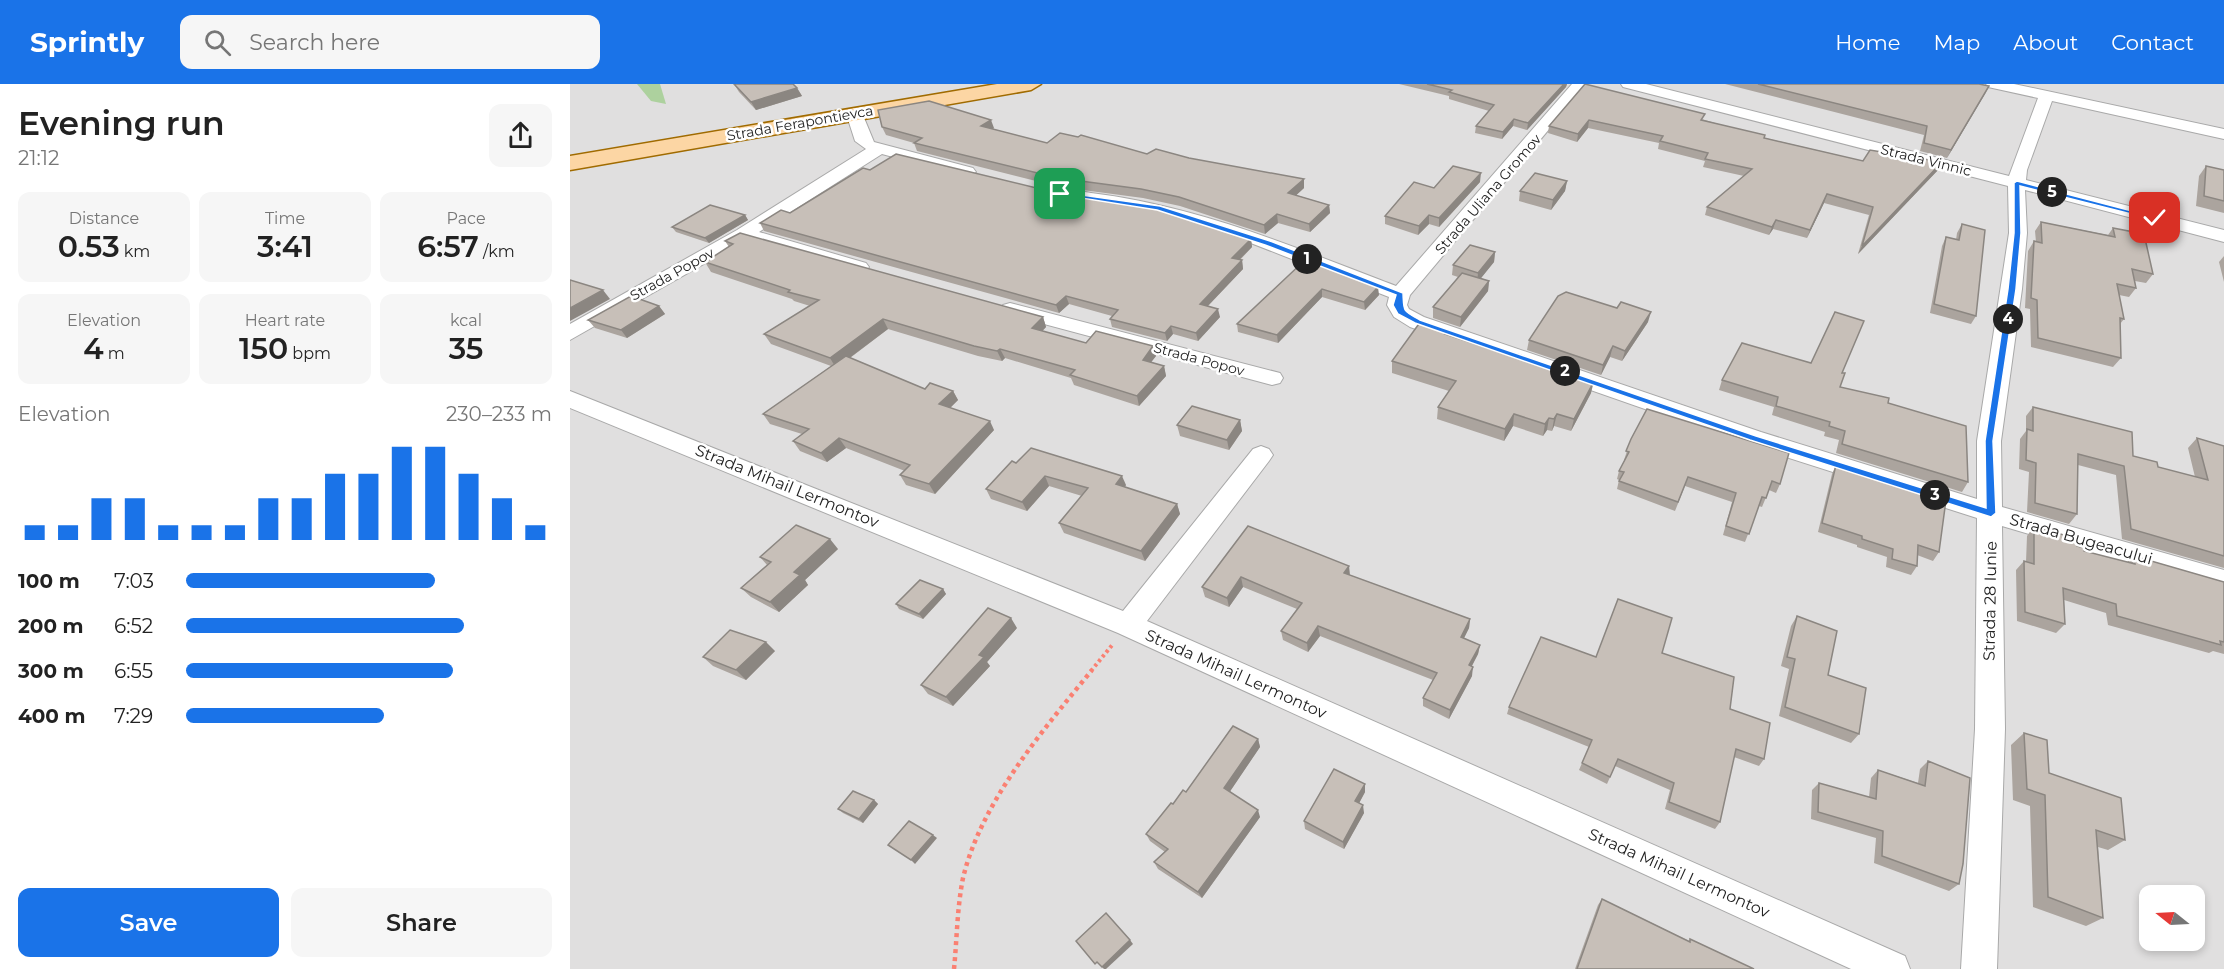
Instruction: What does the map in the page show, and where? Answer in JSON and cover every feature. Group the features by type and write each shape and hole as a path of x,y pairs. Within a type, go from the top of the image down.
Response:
{"main road":[{"name":"Strada Ferapontievca","path":"570,163 1031,84"}],"street":[{"name":"Strada Uliana Gromov","path":"1399,300 1580,84"},
{"name":"Strada Vinnic","path":"1628,84 2224,236"},
{"path":"1993,84 2034,90 2224,134"},
{"name":"Strada 28 Iunie","path":"1979,969 1990,729 1989,441 2018,233 2018,170 2034,90"},
{"path":"854,113 863,141 878,149 980,175"},
{"name":"Strada Popov","path":"570,333 744,234 878,149"},
{"name":"Strada Bugeacului","path":"1050,192 1143,205 1174,212 1267,243 1399,300 1401,313 1417,322 1753,438 1991,513 2224,581"},
{"path":"744,234 879,272"},
{"name":"Strada Popov","path":"991,304 1272,378"},
{"name":"Strada Mihail Lermontov","path":"570,399 1128,625 1892,969"},
{"path":"1128,625 1261,455"}],"path":[{"path":"954,969 965,871 984,825 1010,778 1065,703 1128,625"}],"shaded area":[{"path":"570,84 2224,84 2224,969 570,969"}],"green space":[{"path":"637,84 660,84 666,104 651,101"}],"building":[{"path":"734,84 793,84 797,88 751,102"},
{"path":"1427,84 1564,84 1528,123 1514,119 1503,132 1476,126 1494,105"},
{"path":"1585,84 1705,114 1701,120 1765,135 1764,138 1863,161 1870,150 1942,162 1862,246 1873,207 1827,194 1810,230 1776,220 1772,227 1707,207 1752,169 1705,159 1708,153 1660,141 1663,136 1589,120 1578,134 1549,126"},
{"path":"1758,84 1979,84 1989,86 1951,150 1924,143 1927,126"},
{"path":"929,101 991,120 981,126 1047,143 1060,133 1078,137 1081,135 1147,154 1156,149 1189,158 1304,179 1288,193 1329,205 1309,224 1277,214 1264,225 1179,197 1141,189 1058,178 914,143 922,138 882,127 878,110"},
{"path":"896,154 1057,193 1167,210 1251,239 1232,258 1242,260 1200,304 1218,309 1196,333 1171,326 1165,333 1110,319 1118,310 1066,296 1056,305 760,223 781,210 790,213 863,168 870,170"},
{"path":"1453,166 1481,173 1439,218 1429,215 1419,226 1385,216 1414,182 1434,188"},
{"path":"2206,166 2224,170 2224,201 2204,196"},
{"path":"1535,173 1567,181 1553,200 1520,191"},
{"path":"710,205 745,215 705,238 672,227"},
{"path":"2041,222 2115,237 2113,228 2144,234 2153,274 2132,269 2136,288 2117,284 2124,319 2120,318 2121,358 2038,338 2037,300 2031,298 2034,241 2042,243"},
{"path":"1962,224 1985,230 1976,316 1934,304 1946,237 1959,240"},
{"path":"740,233 1043,317 1032,328 1086,343 1096,331 1153,346 1143,360 1164,366 1137,396 1070,375 1075,370 1000,349 997,351 974,346 883,319 830,358 764,334 819,300 788,292 790,290 705,262 733,244 725,241"},
{"path":"1470,245 1495,252 1478,273 1453,265"},
{"path":"1306,259 1378,287 1364,302 1322,289 1277,335 1237,324"},
{"path":"1462,273 1489,281 1461,317 1433,307"},
{"path":"570,280 603,290 570,308"},
{"path":"1566,292 1617,308 1621,302 1651,312 1625,351 1613,346 1603,365 1529,340 1558,296"},
{"path":"631,296 659,306 621,330 588,320"},
{"path":"1835,312 1864,321 1842,373 1845,373 1840,387 1889,398 1888,403 1966,426 1968,482 1842,444 1845,431 1829,426 1830,422 1776,406 1778,397 1722,380 1742,343 1811,363"},
{"path":"1421,321 1449,331 1445,334 1515,357 1517,354 1594,381 1574,419 1557,414 1554,419 1549,418 1545,424 1514,414 1505,429 1438,407 1456,381 1392,361"},
{"path":"846,356 925,389 930,383 953,391 939,404 990,421 929,484 900,475 910,465 839,438 821,453 793,441 809,429 763,414"},
{"path":"1192,406 1240,420 1227,440 1177,425"},
{"path":"2033,407 2132,432 2133,456 2157,462 2158,467 2208,480 2197,438 2224,446 2224,556 2131,529 2124,466 2078,454 2077,514 2035,503 2036,463 2026,460 2027,429 2033,431"},
{"path":"1647,409 1789,453 1780,484 1772,481 1766,498 1762,497 1749,534 1726,526 1736,493 1688,477 1678,502 1619,481 1624,472 1619,471 1629,452 1626,451"},
{"path":"1031,448 1122,476 1116,484 1177,504 1141,551 1059,523 1088,488 1045,476 1022,502 986,489 1012,461 1016,463"},
{"path":"1836,465 1946,500 1939,552 1918,545 1917,566 1892,559 1893,549 1822,523"},
{"path":"796,525 830,539 794,572 800,575 770,602 741,588 771,562 760,557"},
{"path":"1248,526 1349,566 1344,573 1470,619 1461,637 1480,645 1469,665 1473,667 1450,710 1423,698 1437,673 1318,626 1307,643 1281,631 1302,603 1241,577 1227,598 1202,587"},
{"path":"2034,526 2077,539 2077,546 2084,548 2084,551 2135,564 2134,556 2224,582 2224,642 2220,641 2221,645 2117,616 2116,604 2063,588 2065,624 2025,612 2024,561 2034,564"},
{"path":"920,580 943,589 919,614 896,604"},
{"path":"1618,599 1672,618 1662,653 1734,677 1730,709 1770,723 1764,759 1736,749 1720,822 1669,802 1674,783 1618,759 1610,777 1582,763 1592,740 1509,707 1541,637 1596,657"},
{"path":"988,608 1011,618 979,655 984,657 946,697 921,685"},
{"path":"1797,616 1837,631 1828,675 1866,688 1859,734 1785,707 1795,659 1787,657"},
{"path":"730,630 766,642 736,670 703,657"},
{"path":"1233,726 1258,739 1224,788 1258,810 1198,892 1154,862 1168,849 1146,834 1183,790 1186,792"},
{"path":"2024,733 2047,740 2049,773 2121,798 2125,840 2096,830 2103,918 2048,897 2045,795 2027,789"},
{"path":"1928,761 1970,778 1963,864 1959,884 1882,856 1883,831 1818,812 1819,783 1876,799 1878,770 1925,786"},
{"path":"1334,769 1365,784 1355,801 1363,805 1343,842 1304,821"},
{"path":"853,791 874,800 859,819 838,809"},
{"path":"909,821 933,835 911,860 888,845"},
{"path":"1602,899 1690,942 1690,939 1754,969 1577,969"},
{"path":"1106,913 1130,940 1102,967 1097,962 1095,964 1076,941"}],"route":[{"path":"1060,194 1158,208 1267,243 1400,294 1397,305 1401,313 1417,322 1753,438 1991,513 1989,441 2012,289 2018,233 2017,183 2155,218"}]}
